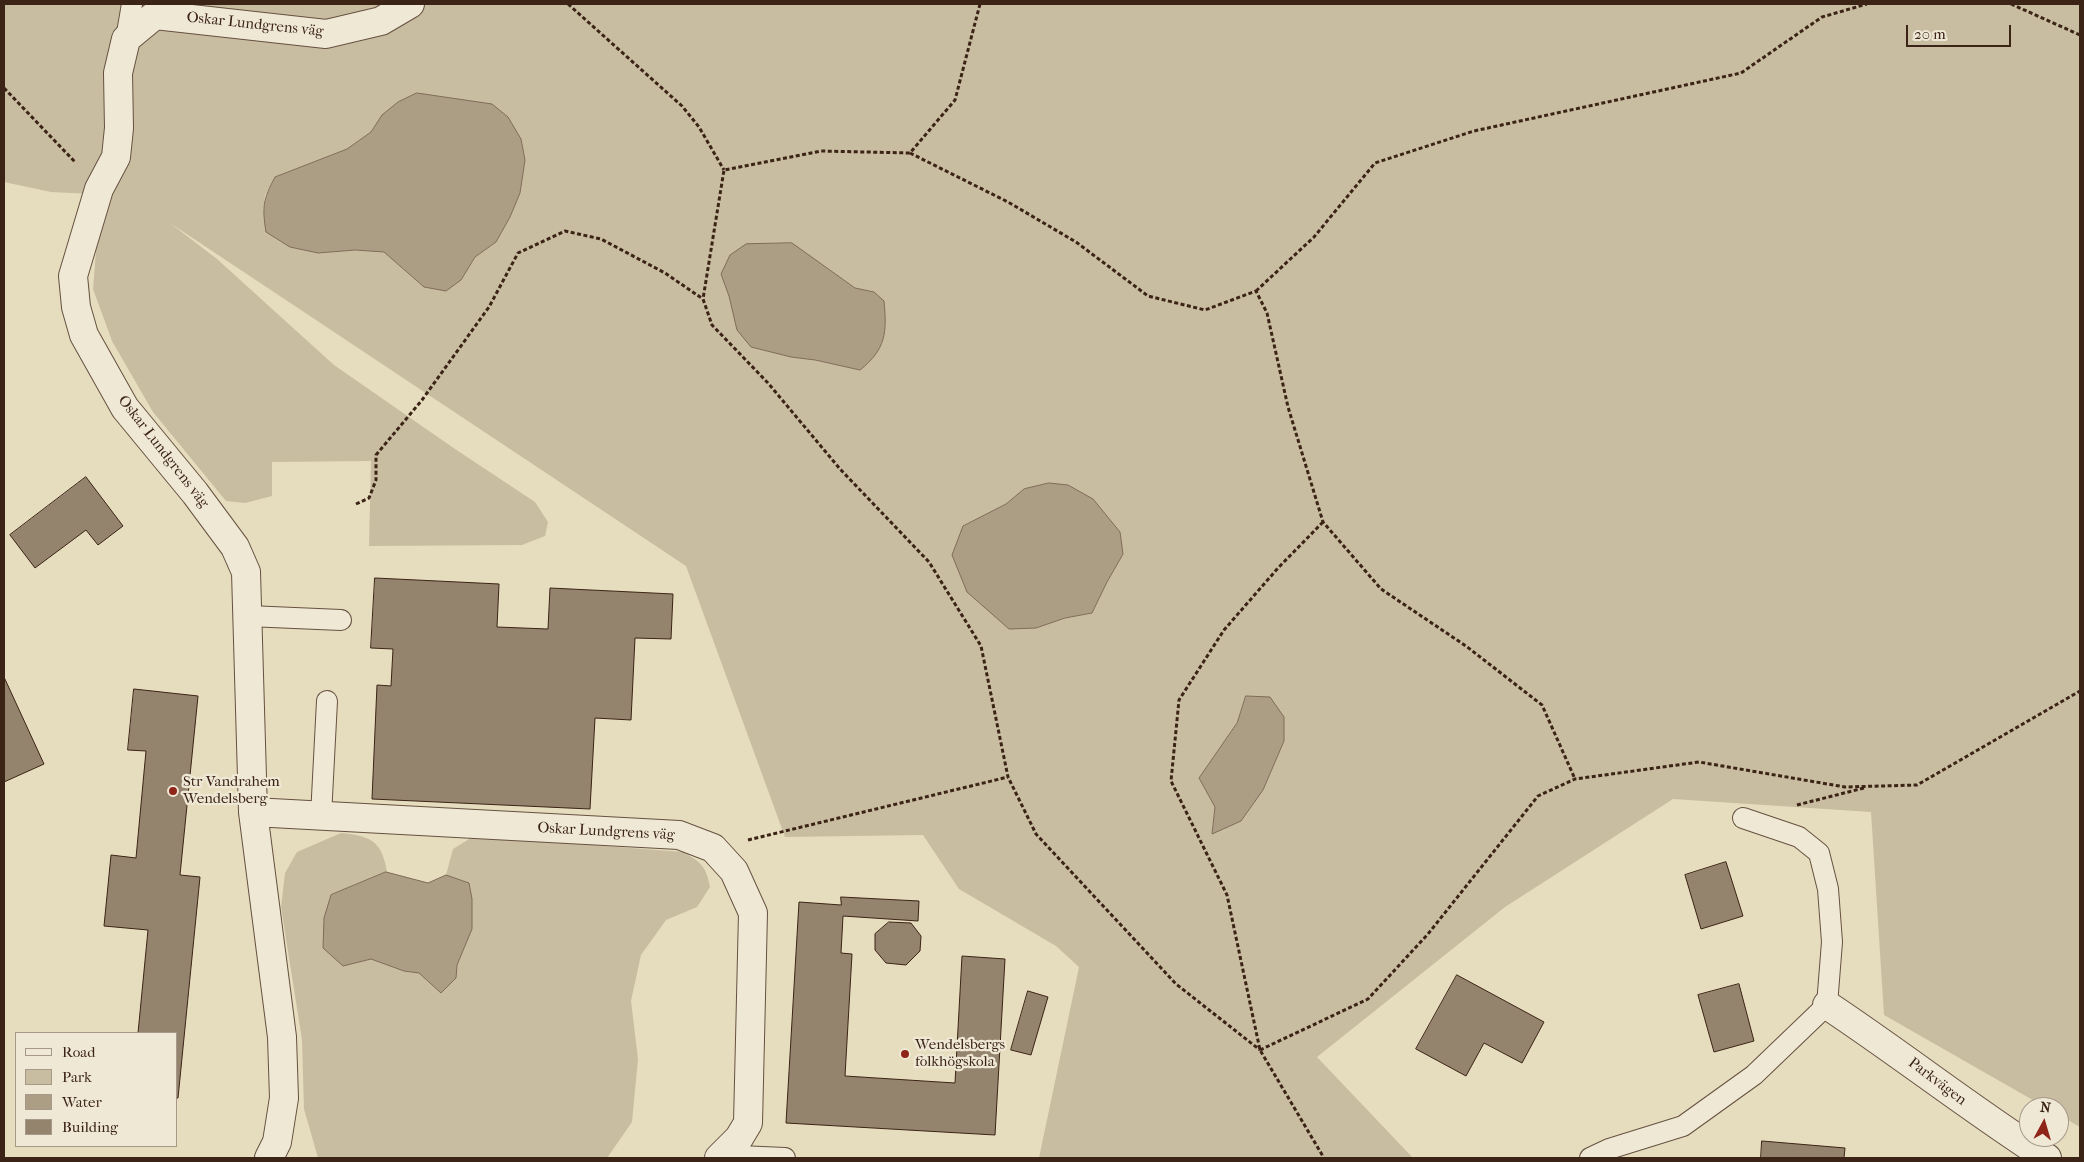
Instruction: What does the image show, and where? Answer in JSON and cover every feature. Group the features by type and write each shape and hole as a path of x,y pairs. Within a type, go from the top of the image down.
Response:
{"street":[{"name":"Oskar Lundgrens väg","path":"269,1158 277,1142 284,1098 282,1037 253,812 246,572 235,547 195,493 125,408 84,335 76,307 73,276 99,189 116,158 119,128 118,73 126,39 155,15 326,34 381,21 410,4"},
{"name":"Oskar Lundgrens väg","path":"253,812 679,835 714,848 734,871 754,913 748,1124 739,1138 719,1158"},
{"name":"Parkvägen","path":"1827,1005 1892,1048 1965,1104 2047,1158"}],"lane":[{"path":"126,39 132,4"},
{"path":"248,616 341,620"},
{"path":"322,816 327,701"},
{"path":"1590,1158 1609,1149 1683,1126 1754,1074 1827,1005 1832,942 1828,889 1819,853 1799,837 1743,818"},
{"path":"727,1158 739,1156 785,1158"}],"path":[{"path":"568,4 682,106 699,127 724,170 703,300 712,325 768,383 840,468 929,562 981,646 1008,777 1036,834 1176,984 1260,1050"},
{"path":"910,153 955,100 980,4"},
{"path":"724,170 821,151 910,153 1008,202 1076,242 1148,296 1205,310 1256,291 1314,237 1375,164 1474,131 1741,73 1822,17 1867,4"},
{"path":"2011,4 2080,35"},
{"path":"4,88 99,189"},
{"path":"356,504 362,503 369,498 376,480 376,455 422,400 489,307 518,254 565,231 601,239 666,272 703,300"},
{"path":"1256,291 1267,313 1288,407 1323,522 1381,589 1466,646 1542,705 1575,780"},
{"path":"1323,522 1278,568 1224,630 1179,700 1171,781 1227,895 1260,1050 1324,1158"},
{"path":"1260,1050 1368,998 1428,934 1538,796 1575,780 1699,762 1845,787 1917,785 2080,691"},
{"path":"714,848 1008,777"},
{"path":"1743,818 1870,786"}],"green space":[{"path":"4,4 2080,4 2080,1127 2069,1121 2069,1097 2028,1097 1884,1015 1871,812 1673,799 1505,907 1317,1057 1413,1158 1039,1158 1079,967 1056,946 959,889 923,835 785,837 686,566 170,223 217,259 334,365 535,502 548,522 545,536 522,545 369,546 371,461 272,462 272,496 245,503 226,501 153,412 112,341 93,289 98,226 113,195 51,192 4,182","holes":["382,115 521,139 525,160 520,193 510,217 496,242 475,257 461,280 424,287 385,252 355,250 318,253 263,211 265,196 275,177 347,149 371,132","830,271 855,288 874,292 860,370 751,347 721,274","1024,489 1123,554 1092,613 1065,618 1036,628 963,526 1006,504","1246,697 1284,741 1263,790 1241,821 1212,833 1215,807 1199,778 1237,723"]},
{"path":"341,833 360,836 373,842 382,853 387,872 428,883 446,875 453,849 474,836 683,852 702,865 707,874 710,887 697,907 666,920 641,955 631,1001 638,1059 632,1122 607,1158 318,1158 304,1109 302,1040 281,907 285,873 297,852"}],"water":[{"path":"417,93 492,104 508,117 521,139 525,160 520,193 510,217 496,242 475,257 461,280 446,291 424,287 384,252 355,250 318,253 290,247 266,232 264,203 275,177 347,149 371,132 382,115 398,102"},
{"path":"792,243 855,288 874,292 884,301 885,331 883,340 875,355 860,370 791,357 751,347 737,330 729,296 721,274 730,255 746,244"},
{"path":"1049,483 1068,485 1093,499 1120,532 1123,554 1092,613 1065,618 1036,628 1009,629 967,592 952,555 963,526 1006,504 1024,489"},
{"path":"1246,696 1270,697 1284,717 1284,741 1263,790 1241,821 1212,834 1215,807 1199,778 1237,723"},
{"path":"386,872 428,883 446,875 469,883 472,899 472,929 457,965 456,978 441,993 419,973 404,971 371,959 343,966 323,948 324,918 331,895"}],"building":[{"path":"86,477 123,526 98,545 86,530 35,568 10,535"},
{"path":"375,578 499,584 497,627 548,629 550,588 673,594 671,639 635,638 631,720 595,718 590,809 372,799 377,685 391,686 393,649 371,648"},
{"path":"4,677 44,764 4,782"},
{"path":"134,689 198,696 180,875 200,877 178,1098 178,1032 138,1032 148,930 104,926 111,855 136,858 146,751 128,750"},
{"path":"1726,862 1743,916 1701,929 1685,875"},
{"path":"841,897 919,901 918,921 843,916 841,953 852,954 845,1076 955,1083 962,956 1005,959 995,1135 786,1123 799,902 841,905"},
{"path":"889,922 911,923 921,936 920,951 906,965 886,963 875,950 875,934"},
{"path":"1457,975 1544,1022 1522,1063 1484,1043 1466,1076 1416,1049"},
{"path":"1739,984 1754,1041 1714,1052 1698,995"},
{"path":"1028,991 1048,997 1031,1055 1011,1050"},
{"path":"1762,1141 1845,1148 1844,1158 1761,1158"}],"place":[{"name":"Str Vandrahem Wendelsberg","path":"173,791"},
{"name":"Wendelsbergs folkhögskola","path":"905,1054"}]}
